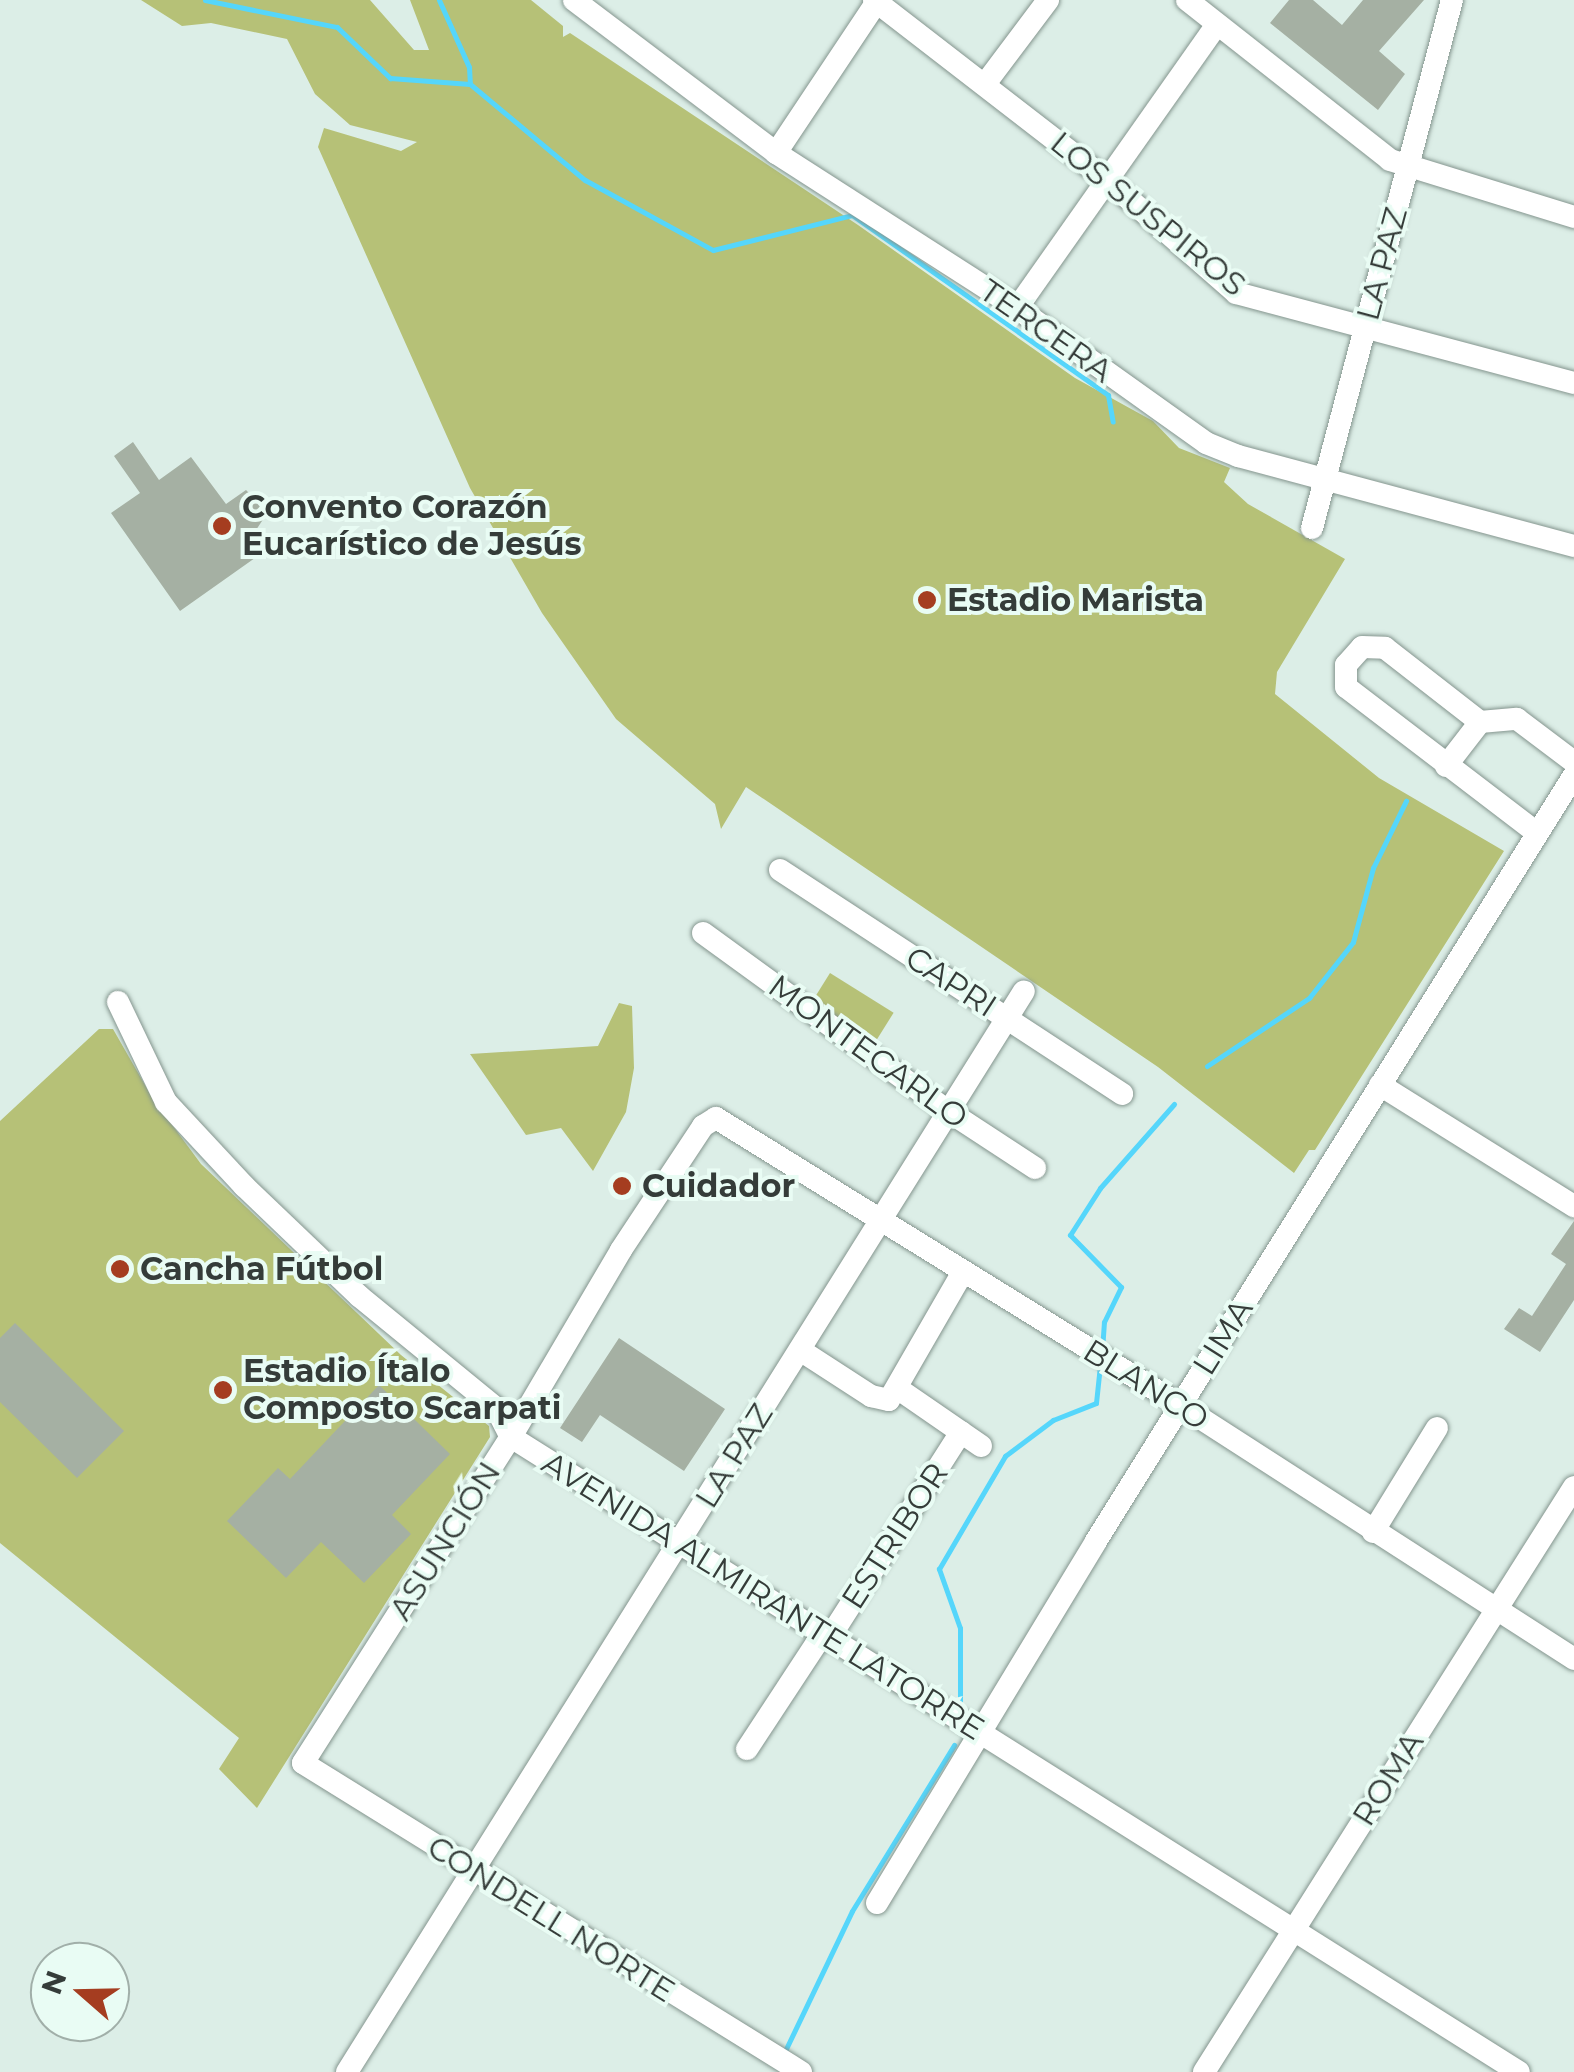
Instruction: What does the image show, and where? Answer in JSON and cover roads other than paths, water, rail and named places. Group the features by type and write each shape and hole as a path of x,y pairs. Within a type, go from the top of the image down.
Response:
{"street":[{"name":"TERCERA","path":"574,0 776,153 1017,308 1206,442 1326,480 1574,546"},
{"path":"985,84 1048,0"},
{"path":"1187,0 1370,148 1406,168 1574,217"},
{"name":"LA PAZ","path":"1312,528 1452,0"},
{"path":"776,153 876,1"},
{"name":"LOS SUSPIROS","path":"876,1 1106,179 1236,293 1574,383"},
{"path":"1017,308 1216,24"},
{"path":"1536,833 1346,687 1346,665 1354,654 1373,644 1384,648 1480,722 1518,719 1574,762"},
{"path":"1446,766 1480,722"},
{"name":"LIMA","path":"877,1903 972,1748 978,1731 1574,776"},
{"name":"CAPRI","path":"780,870 1122,1094"},
{"name":"MONTECARLO","path":"704,933 948,1111 1035,1168"},
{"name":"LA PAZ","path":"348,2072 1024,991"},
{"name":"AVENIDA ALMIRANTE LATORRE","path":"118,1002 166,1102 244,1186 360,1296 496,1408 510,1437 1519,2072"},
{"path":"1380,1085 1574,1206"},
{"name":"ASUNCIÓN","path":"303,1763 510,1437 621,1250 703,1126 716,1118"},
{"name":"BLANCO","path":"716,1118 1180,1405 1574,1658"},
{"path":"890,1394 963,1272"},
{"path":"800,1350 890,1394 981,1446"},
{"path":"1373,1532 1437,1428"},
{"name":"ESTRIBOR","path":"747,1748 961,1432"},
{"name":"ROMA","path":"1204,2072 1574,1486"},
{"name":"CONDELL NORTE","path":"303,1763 778,2064"}],"waterway":[{"path":"205,0 337,27 390,78 470,84 585,180 713,250 852,215 1108,395 1113,422"},
{"path":"439,0 469,67 470,84"},
{"path":"1207,1066 1309,998 1353,942 1373,868 1406,801"},
{"path":"1102,1350 1104,1322 1121,1287 1070,1235 1100,1188 1174,1104"},
{"path":"960,1703 960,1628 939,1569 1005,1456 1053,1420 1096,1403 1100,1366"},
{"path":"784,2053 852,1911 954,1745"}],"place":[{"name":"Convento Corazón Eucarístico de Jesús","path":"222,526"},
{"name":"Estadio Marista","path":"927,600"},
{"name":"Cuidador","path":"622,1186"},
{"name":"Cancha Fútbol","path":"120,1269"},
{"name":"Estadio Ítalo Composto Scarpati","path":"223,1390"}]}
